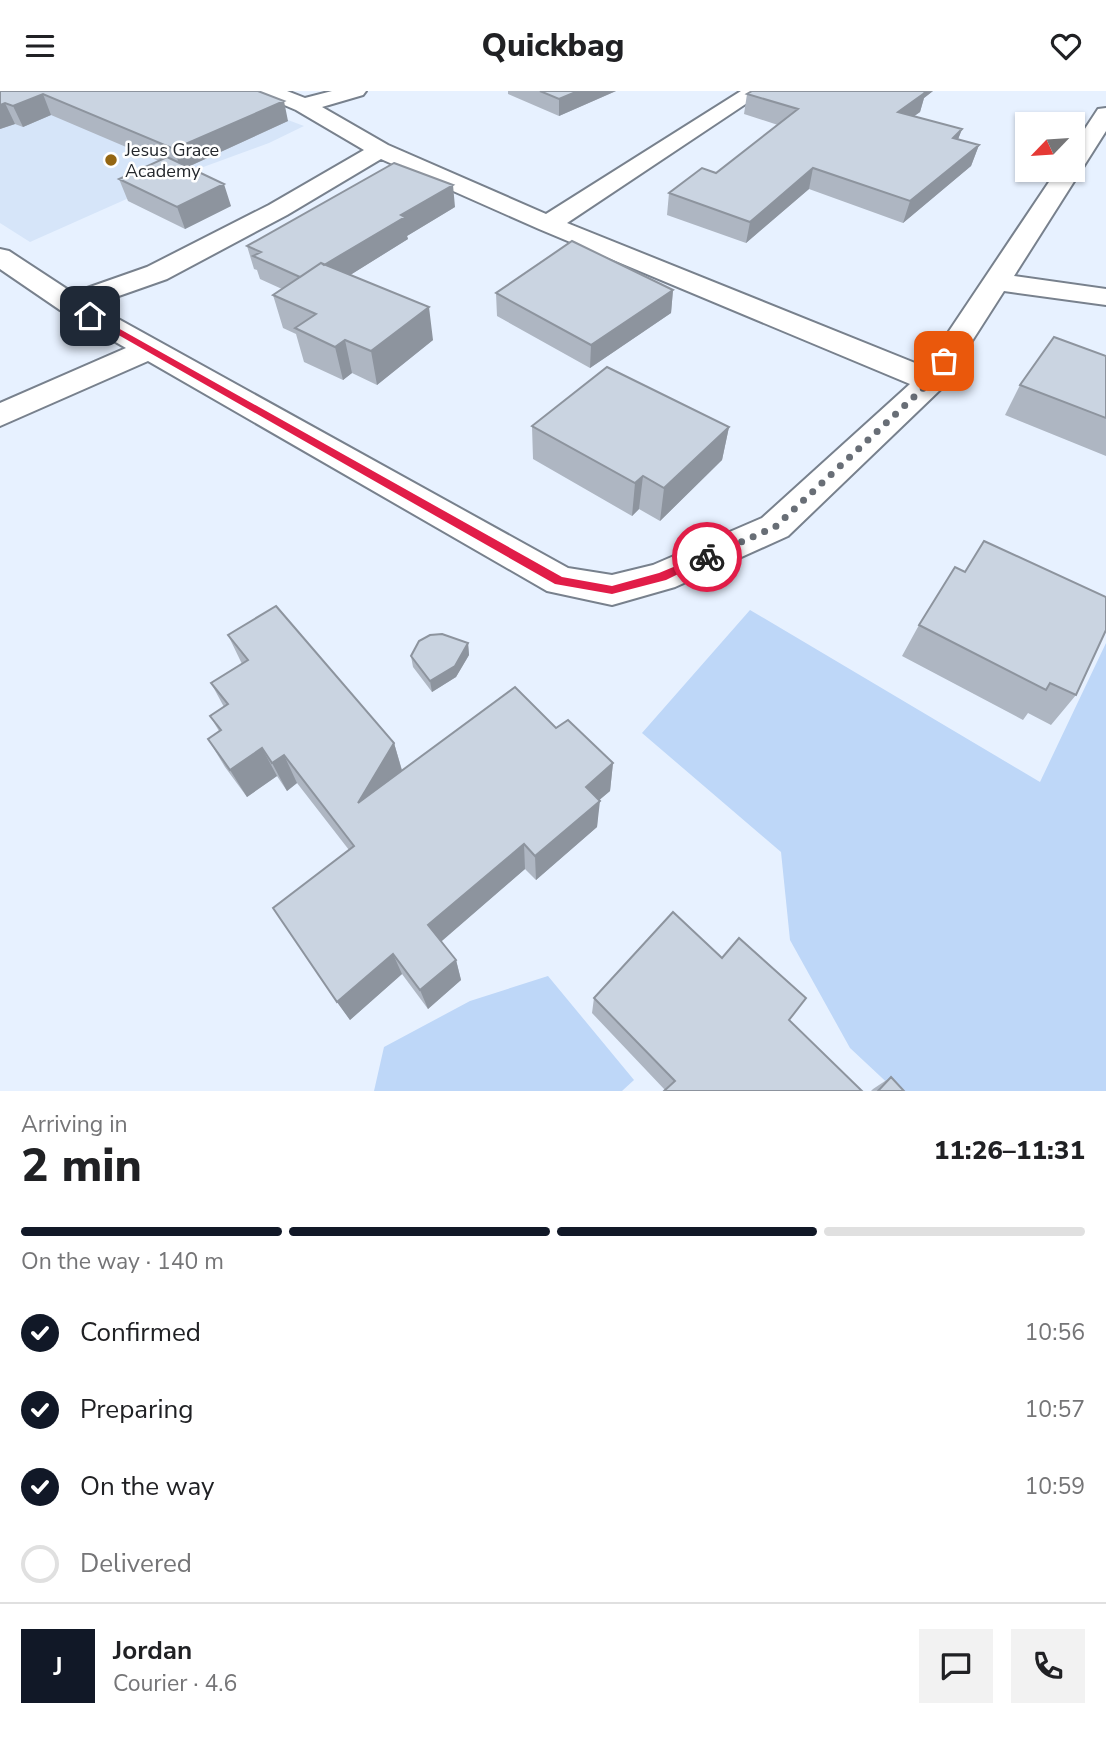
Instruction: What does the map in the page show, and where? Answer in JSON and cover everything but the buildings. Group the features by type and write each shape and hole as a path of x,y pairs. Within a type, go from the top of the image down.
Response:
{"street":[{"path":"268,91 304,104 380,150 548,224 931,381"},
{"path":"304,104 356,91"},
{"path":"548,224 755,91"},
{"path":"1085,146 1106,114"},
{"path":"70,304 157,273 278,210 380,150"},
{"path":"0,257 70,304 559,581 612,590 662,577 775,527 931,381 1061,182"},
{"path":"994,281 1106,297"},
{"path":"0,415 149,349"}],"shaded area":[{"name":"Jesus Grace Academy","path":"211,91 304,126 269,143 176,177 30,242 0,223 0,112"},
{"path":"750,610 1040,782 1106,643 1106,1091 896,1091 850,1048 790,940 781,852 642,733"},
{"path":"548,976 634,1080 622,1091 374,1091 384,1047 470,1001"}],"way so far":[{"path":"707,557 775,527 931,381 944,361"}],"place":[{"name":"Jesus Grace Academy","path":"111,160"}],"route":[{"path":"90,316 559,581 612,590 662,577 707,557"}]}
